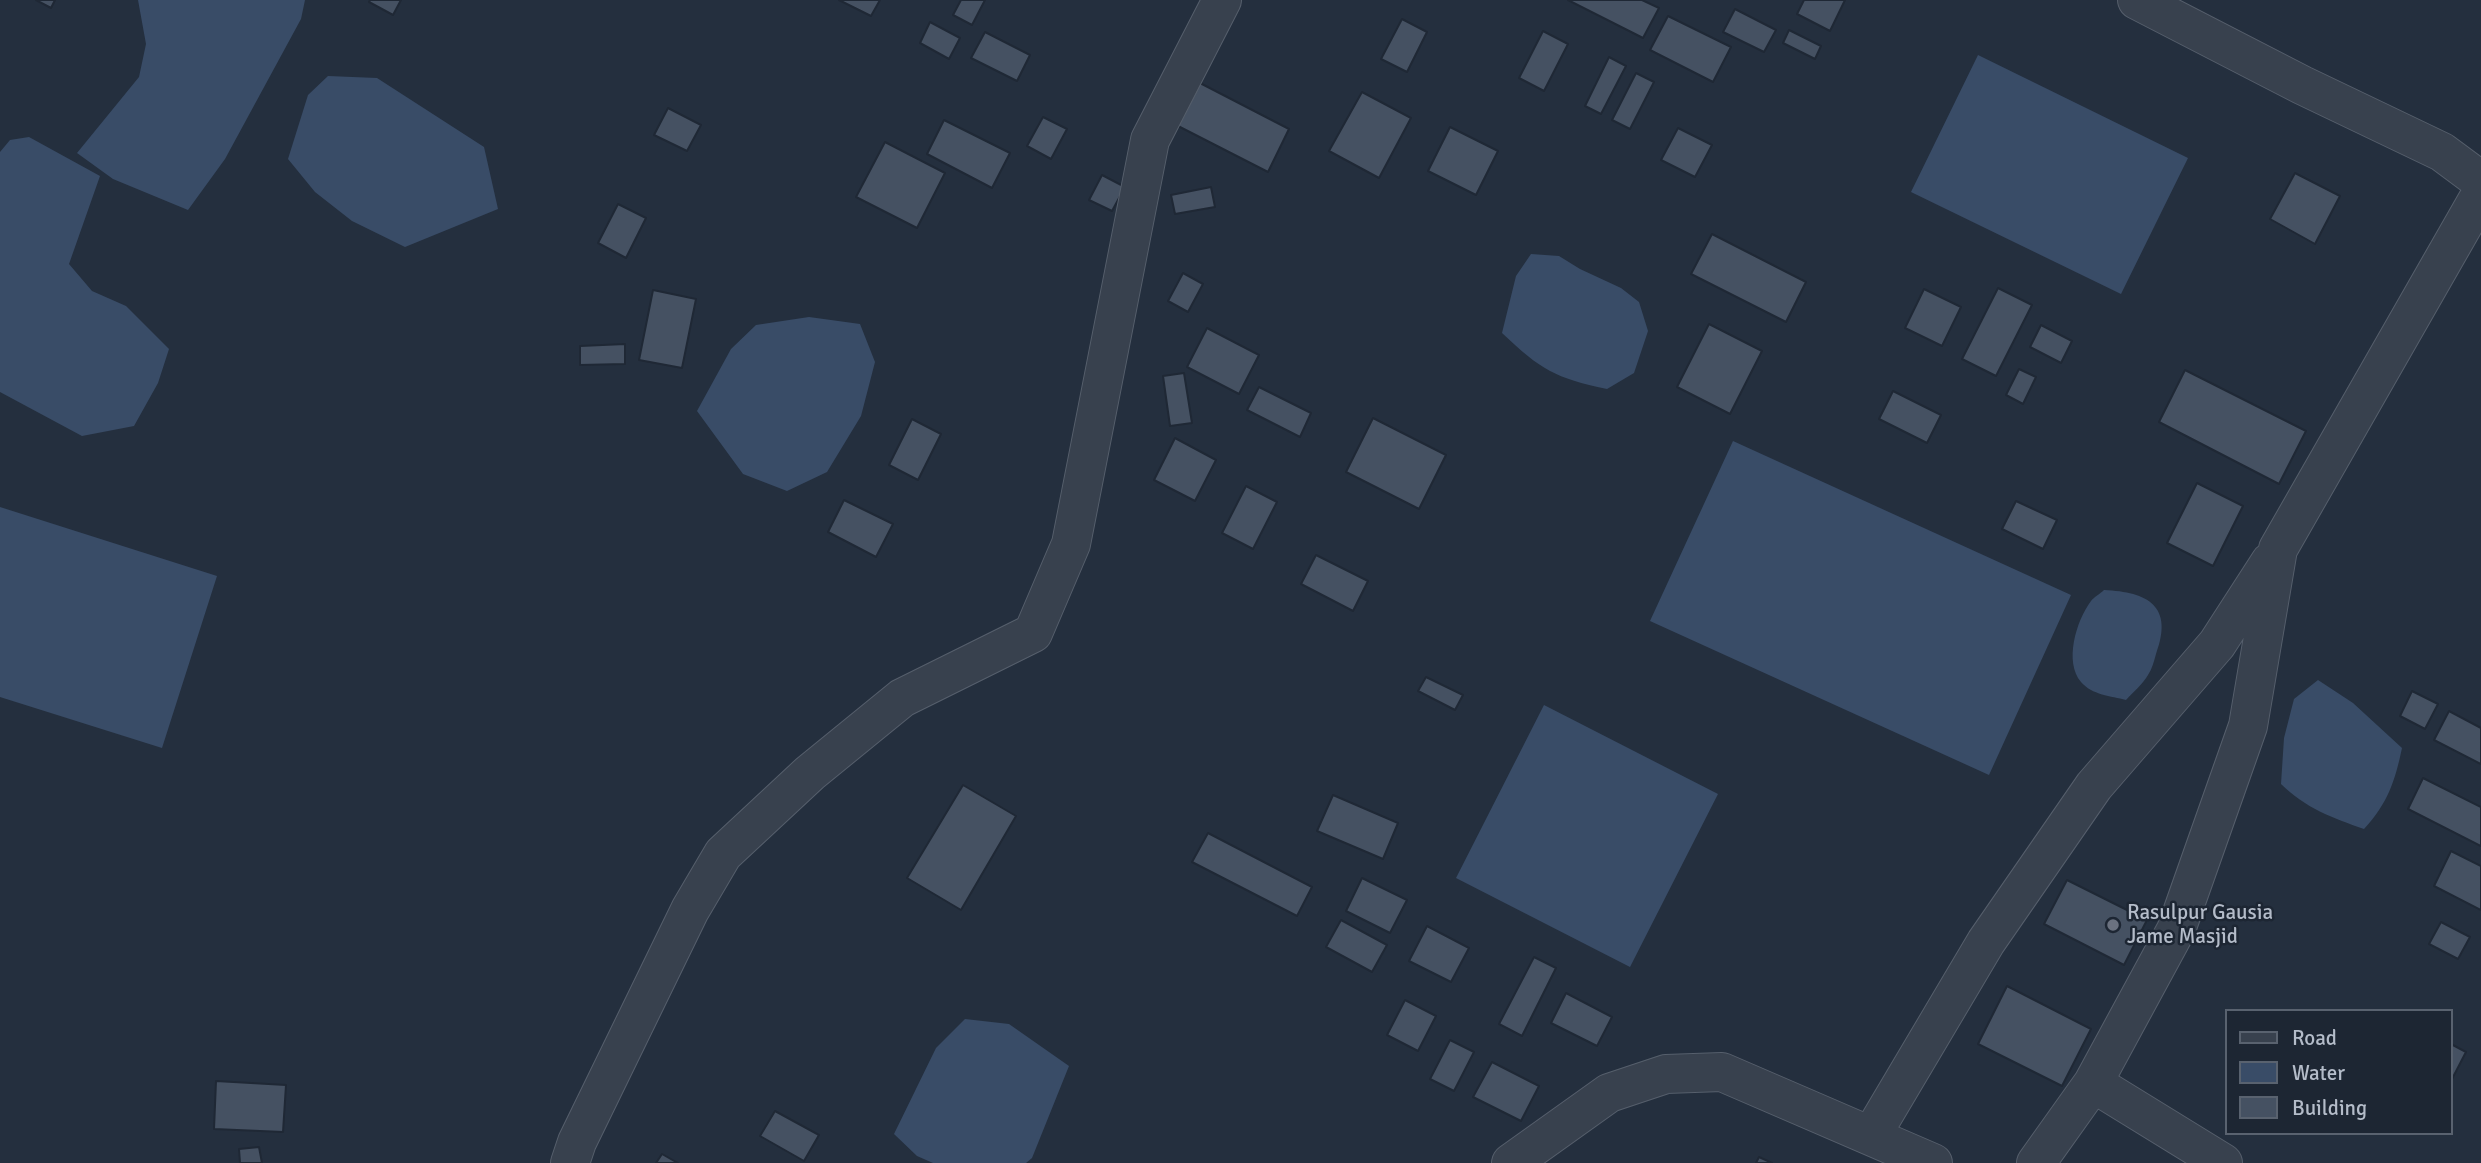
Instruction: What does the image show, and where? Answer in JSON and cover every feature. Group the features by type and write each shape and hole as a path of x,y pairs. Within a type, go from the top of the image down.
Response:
{"street":[{"path":"570,1163 577,1142 690,910 723,854 810,773 902,698 1032,633 1071,544 1150,141 1222,0"},
{"path":"2137,0 2302,85 2442,152 2481,181"},
{"path":"1871,1136 1986,942 2094,786 2217,644 2278,549 2481,194"},
{"path":"2036,1163 2093,1083 2176,930 2248,726 2278,549"},
{"path":"1511,1163 1609,1093 1666,1074 1722,1072 1933,1163"},
{"path":"2093,1083 2223,1163"}],"water":[{"path":"138,0 305,0 301,19 225,159 188,210 113,179 77,153 139,77 146,44"},
{"path":"1978,55 2188,158 2121,294 1911,192"},
{"path":"328,76 377,78 484,147 498,209 405,247 352,221 315,192 288,159 308,95"},
{"path":"29,137 100,176 69,264 92,291 126,306 169,349 158,383 134,426 82,436 0,392 0,152 10,140"},
{"path":"1531,254 1559,256 1621,288 1639,302 1648,331 1634,373 1607,389 1574,381 1539,364 1502,333 1516,276"},
{"path":"809,317 860,324 875,362 861,416 827,472 787,491 743,474 697,411 731,349 756,325"},
{"path":"1733,441 2071,595 1989,775 1650,621"},
{"path":"0,507 217,576 162,748 0,697"},
{"path":"2104,590 2145,598 2159,613 2162,624 2161,638 2151,670 2126,700 2085,686 2076,674 2073,664 2074,642 2081,619 2091,601"},
{"path":"2318,680 2353,703 2402,748 2389,791 2364,829 2310,806 2281,784 2284,738 2294,699"},
{"path":"1544,705 1718,794 1630,967 1456,878"},
{"path":"965,1019 1009,1024 1069,1066 1032,1158 1026,1163 933,1163 917,1156 894,1134 936,1048"}],"building":[{"path":"36,0 55,0 51,8"},
{"path":"401,0 393,15 369,2"},
{"path":"839,0 880,0 871,16"},
{"path":"961,0 985,0 972,25 953,15"},
{"path":"1568,0 1642,0 1659,8 1643,38"},
{"path":"1804,0 1845,0 1830,31 1797,14"},
{"path":"1735,9 1776,30 1764,52 1723,32"},
{"path":"1668,16 1731,47 1713,82 1650,50"},
{"path":"1402,19 1427,32 1407,72 1381,59"},
{"path":"930,22 960,38 949,59 920,43"},
{"path":"1789,30 1821,46 1815,59 1783,43"},
{"path":"1543,31 1568,44 1544,91 1519,78"},
{"path":"985,32 1030,55 1017,81 971,58"},
{"path":"1609,57 1626,66 1601,114 1585,106"},
{"path":"1636,73 1654,82 1630,129 1612,120"},
{"path":"1200,83 1289,129 1268,172 1178,126"},
{"path":"1362,92 1411,118 1379,178 1329,151"},
{"path":"668,108 701,125 687,151 654,135"},
{"path":"1043,117 1067,129 1051,159 1027,146"},
{"path":"944,120 1010,153 992,188 927,154"},
{"path":"1450,127 1498,151 1476,195 1428,171"},
{"path":"1678,128 1712,145 1695,177 1661,160"},
{"path":"885,142 945,173 917,228 856,197"},
{"path":"2295,173 2340,196 2315,244 2270,219"},
{"path":"1102,175 1125,187 1112,211 1089,200"},
{"path":"1211,187 1215,207 1175,214 1171,195"},
{"path":"618,204 646,218 626,258 598,243"},
{"path":"1712,234 1806,282 1786,322 1691,274"},
{"path":"1183,273 1203,284 1188,312 1168,301"},
{"path":"1998,288 2032,305 1996,376 1962,359"},
{"path":"1924,289 1961,307 1942,346 1905,328"},
{"path":"653,290 696,299 682,368 639,360"},
{"path":"1709,324 1762,351 1730,414 1677,387"},
{"path":"2041,325 2072,341 2061,363 2030,347"},
{"path":"1207,328 1259,355 1239,394 1187,367"},
{"path":"625,344 625,364 580,365 580,346"},
{"path":"2019,369 2036,377 2023,404 2006,395"},
{"path":"2185,370 2306,431 2279,484 2159,422"},
{"path":"1184,373 1192,423 1170,426 1163,376"},
{"path":"1259,387 1311,413 1300,437 1247,410"},
{"path":"1893,391 1941,415 1927,443 1879,419"},
{"path":"1373,418 1446,455 1419,509 1346,472"},
{"path":"912,419 941,434 918,480 889,465"},
{"path":"1175,438 1216,460 1195,501 1154,480"},
{"path":"2197,483 2243,506 2213,566 2167,543"},
{"path":"1246,486 1277,502 1253,549 1222,533"},
{"path":"844,500 893,524 876,557 828,532"},
{"path":"2016,501 2057,520 2043,549 2002,529"},
{"path":"1316,555 1368,581 1353,611 1301,584"},
{"path":"1426,677 1463,695 1455,710 1418,691"},
{"path":"2412,691 2438,704 2425,729 2400,716"},
{"path":"2449,711 2481,728 2481,764 2434,740"},
{"path":"2423,778 2481,807 2481,846 2408,809"},
{"path":"963,785 1016,816 961,910 907,878"},
{"path":"1333,795 1398,823 1383,859 1317,831"},
{"path":"1208,833 1312,887 1297,916 1192,862"},
{"path":"2451,851 2481,866 2481,910 2434,886"},
{"path":"1362,878 1407,900 1390,933 1346,911"},
{"path":"2067,880 2147,920 2124,965 2044,924"},
{"path":"1341,920 1387,945 1372,972 1326,947"},
{"path":"2441,922 2470,937 2458,959 2429,944"},
{"path":"1427,926 1469,948 1451,982 1409,961"},
{"path":"1534,957 1556,968 1522,1036 1499,1024"},
{"path":"2007,986 2091,1029 2062,1086 1978,1044"},
{"path":"1566,993 1612,1017 1597,1046 1551,1023"},
{"path":"1405,1000 1436,1016 1418,1051 1387,1035"},
{"path":"1450,1040 1474,1052 1454,1091 1430,1079"},
{"path":"2453,1045 2466,1052 2453,1077"},
{"path":"1492,1062 1539,1086 1521,1121 1473,1097"},
{"path":"216,1081 286,1085 283,1132 214,1129"},
{"path":"775,1111 819,1135 804,1161 760,1136"},
{"path":"259,1147 262,1163 240,1163 239,1149"},
{"path":"662,1154 678,1163 656,1163"},
{"path":"1759,1157 1772,1163 1756,1163"}],"place":[{"name":"Rasulpur Gausia Jame Masjid","path":"2113,925"}]}
